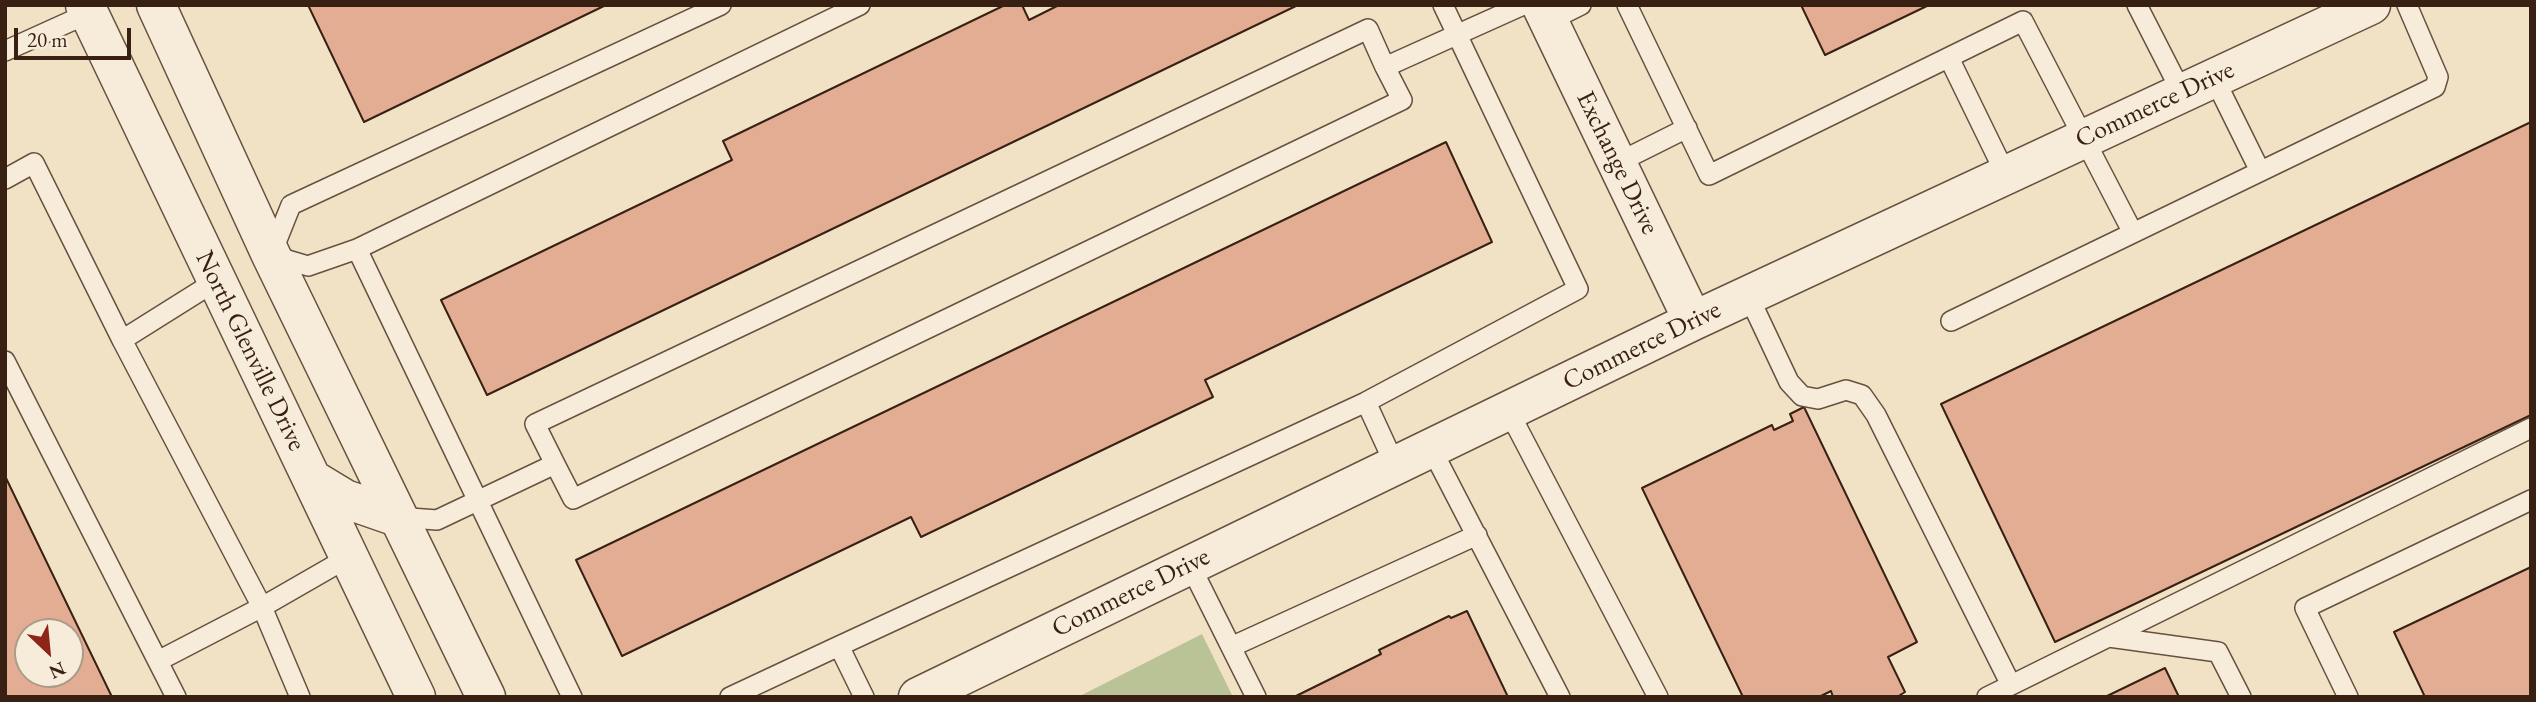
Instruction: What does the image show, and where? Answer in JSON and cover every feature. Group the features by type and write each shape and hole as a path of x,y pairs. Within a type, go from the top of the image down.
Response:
{"street":[{"path":"156,5 271,255 486,697"},
{"name":"Commerce Drive","path":"918,697 1693,321 2371,5"},
{"name":"North Glenville Drive","path":"87,9 416,697"},
{"name":"Exchange Drive","path":"1549,9 1617,163 1693,321"},
{"path":"216,281 271,255"},
{"path":"312,479 345,499 397,517"}],"lane":[{"path":"721,5 291,205 271,255 308,266 357,249 860,5"},
{"path":"730,697 1366,402 1578,289 1443,5"},
{"path":"1626,5 1709,175 2023,21 2133,233"},
{"path":"2137,5 2260,171"},
{"path":"1951,321 2435,87 2438,77 2407,5"},
{"path":"5,51 87,9"},
{"path":"1385,67 1457,33 1549,9"},
{"path":"1368,29 1402,100 573,499 555,464 536,425 548,418 1368,29"},
{"path":"1949,58 2006,175"},
{"path":"1617,163 1687,128"},
{"path":"5,180 34,163 122,340 262,607 300,697"},
{"path":"357,249 572,697"},
{"path":"122,340 216,281"},
{"path":"1748,295 1788,383 1802,396 1818,400 1846,390 1862,395 1876,415 2011,685"},
{"path":"5,361 176,697"},
{"path":"1366,402 1395,465"},
{"path":"1508,410 1658,697"},
{"path":"1987,697 2531,428"},
{"path":"1431,447 1560,697"},
{"path":"397,517 437,520 555,464"},
{"path":"2348,697 2305,608 2531,500"},
{"path":"1231,647 1477,535"},
{"path":"158,661 262,607 349,557"},
{"path":"1190,565 1256,697"},
{"path":"2109,637 2218,652 2241,697"},
{"path":"839,646 864,697"}],"green space":[{"path":"1202,634 1233,697 1078,697"}],"building":[{"path":"308,5 606,5 364,122"},
{"path":"1005,5 1022,5 1029,20 1059,5 1298,5 487,395 441,300 732,160 723,141"},
{"path":"1801,5 1929,5 1825,55"},
{"path":"2531,122 2531,415 2055,642 1941,404"},
{"path":"1446,142 1492,242 1205,380 1213,397 921,537 911,517 622,656 576,560"},
{"path":"1804,407 1917,642 1888,657 1905,692 1897,697 1833,697 1831,691 1819,697 1743,697 1642,488 1772,425 1774,430 1793,421 1790,414"},
{"path":"5,476 74,618 14,618 14,688 84,688 84,639 112,697 5,697"},
{"path":"2531,567 2531,697 2425,697 2394,632"},
{"path":"1467,611 1508,697 1294,697 1381,654 1379,650 1449,616 1451,618"},
{"path":"2165,668 2179,697 2105,697"}]}
